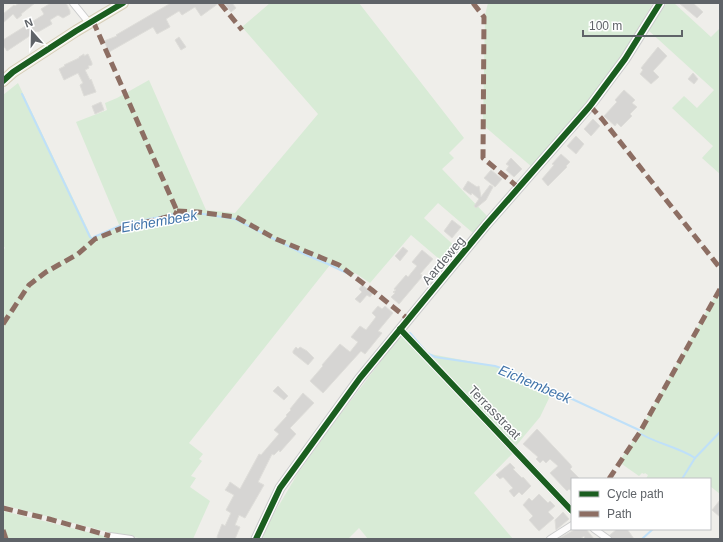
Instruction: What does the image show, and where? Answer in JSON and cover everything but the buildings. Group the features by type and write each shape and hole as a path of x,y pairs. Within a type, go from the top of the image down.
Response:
{"main road":[{"path":"3,71 113,3"},
{"path":"3,81 13,72 77,30 123,3"}],"street":[{"path":"73,3 86,19"},
{"name":"Aardeweg","path":"256,539 280,488 360,378 486,225 590,106 625,59 660,3"},
{"name":"Terrasstraat","path":"400,329 571,510"},
{"path":"550,539 571,526"},
{"path":"595,530 608,539"},
{"path":"110,536 131,539"}],"green space":[{"path":"270,3 359,3 464,138 449,153 454,158 442,169 487,216 473,233 438,203 424,218 458,249 445,264 411,235 370,283 355,273 352,277 330,265 189,443 203,454 199,459 202,461 191,476 196,478 190,487 210,501 193,539 144,539 112,533 3,505 3,250 5,248 3,245 3,95 18,83 92,238 120,227 76,122 107,110 105,103 149,80 206,210 235,213 318,114 242,27"},
{"path":"488,3 653,3 626,49 586,105 532,167 483,125 485,15"},
{"path":"667,3 674,3 711,37 720,28 720,174 702,158 713,146 672,108 684,96 697,108 714,90 648,30"},
{"path":"720,287 720,494 711,487 711,478 646,478 648,475 645,473 642,473 639,476 619,462 639,432"},
{"path":"400,336 403,336 514,452 474,493 513,539 368,539 359,528 348,539 259,539 298,473"},
{"path":"430,354 495,366 516,373 553,390 540,417 515,447"},
{"path":"3,511 104,536 122,539 3,539"}],"waterway":[{"name":"Eichembeek","path":"22,94 90,237 93,239 94,237 124,224 175,214 197,213 235,219 306,255 351,275"},
{"name":"Eichembeek","path":"410,333 427,353 435,357 495,366 516,373 639,430"},
{"path":"683,478 695,458 720,432"},
{"name":"Eichembeek","path":"641,434 695,458"},
{"path":"642,539 652,530"}],"marked path":[{"path":"220,3 242,30"},
{"path":"473,3 484,17 483,158 519,188"},
{"path":"93,21 177,211"},
{"path":"590,106 602,119 720,268"},
{"path":"177,211 236,217 276,239 339,265 408,319"},
{"path":"3,324 29,285 46,272 78,254 95,239 122,228 175,215 177,211"},
{"path":"610,478 640,432 720,289"},
{"path":"3,508 110,536"},
{"path":"3,530 6,539"}],"cycle path":[{"path":"3,81 13,72 76,31 123,3"},
{"path":"256,539 280,488 360,378 486,225 590,106 625,59 660,3"},
{"path":"400,329 571,510"}]}
